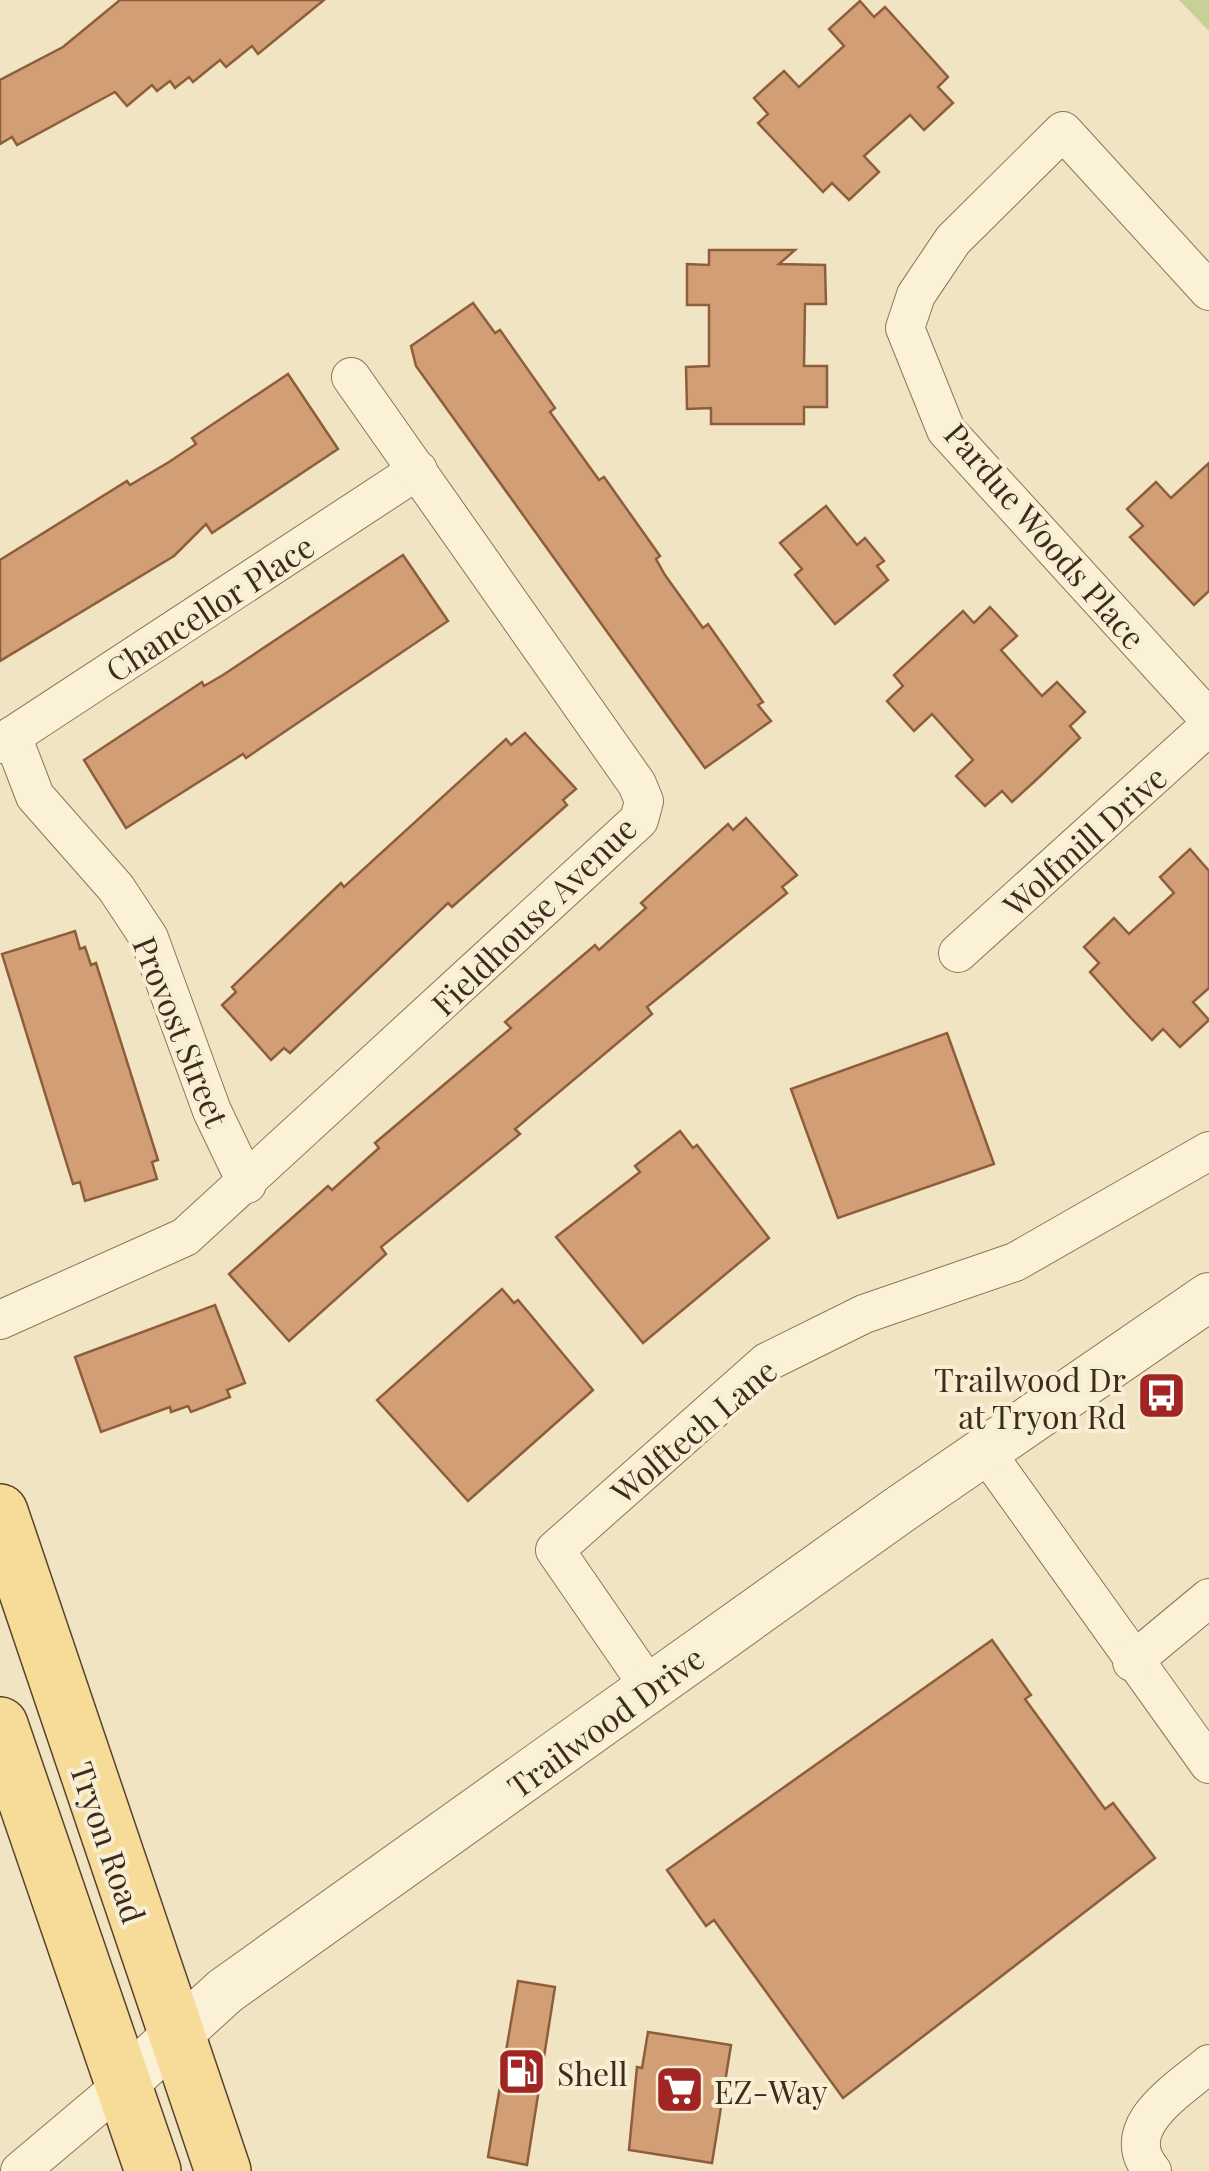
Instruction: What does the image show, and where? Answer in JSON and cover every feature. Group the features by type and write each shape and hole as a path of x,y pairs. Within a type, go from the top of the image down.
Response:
{"main road":[{"name":"Tryon Road","path":"0,1512 224,2171"},
{"name":"Tryon Road","path":"0,1726 153,2171"}],"street":[{"name":"Pardue Woods Place","path":"1209,291 1063,131 953,240 916,295 906,328 946,430 1209,718"},
{"name":"Fieldhouse Avenue","path":"0,1320 184,1237 247,1184 639,820 644,801 637,784 351,377"},
{"name":"Chancellor Place","path":"6,740 418,470"},
{"name":"Wolfmill Drive","path":"958,953 1209,726"},
{"name":"Provost Street","path":"6,740 35,796 116,888 148,938 212,1111 247,1184"},
{"name":"Wolftech Lane","path":"650,1688 555,1550 767,1362 864,1314 1014,1262 1209,1152"},
{"name":"Trailwood Drive","path":"20,2171 225,1991 985,1450 1209,1297"},
{"path":"985,1450 1132,1662 1209,1764"},
{"path":"1132,1662 1209,1598"},
{"path":"1152,2171 1142,2159 1140,2134 1153,2112 1209,2064"}],"green space":[{"path":"1179,0 1209,0 1209,31"}],"building":[{"path":"120,0 324,0 258,54 252,46 226,67 220,60 193,82 189,77 175,88 170,81 157,91 152,85 127,106 115,92 17,145 12,137 0,144 0,80 63,47"},
{"path":"860,1 874,17 885,7 906,30 948,77 938,87 953,103 924,130 910,115 864,156 879,172 849,200 832,183 823,192 758,123 768,114 754,98 784,71 799,87 844,46 829,29"},
{"path":"709,250 795,250 779,264 825,265 826,304 805,304 804,366 827,366 827,407 804,407 804,424 711,424 711,408 687,409 686,367 709,366 709,305 687,305 687,264 709,265"},
{"path":"473,303 495,333 500,330 555,408 550,412 599,480 604,477 660,556 656,559 665,575 703,628 708,624 763,702 758,705 771,721 705,768 416,366 411,346"},
{"path":"288,374 338,449 212,533 206,524 174,556 0,661 0,560 127,481 130,485 169,462 196,444 192,438"},
{"path":"1209,463 1209,591 1194,605 1130,537 1143,526 1127,509 1156,482 1171,498"},
{"path":"826,506 857,545 865,538 884,561 877,566 888,580 835,624 795,575 802,569 780,543"},
{"path":"403,555 448,621 246,758 243,754 126,828 84,760 202,682 204,686 223,675"},
{"path":"990,607 1017,636 1001,650 1042,696 1057,682 1085,712 1070,726 1080,738 1036,780 1012,802 1002,791 985,806 956,776 973,760 932,714 914,731 887,701 903,686 894,675 963,611 974,623"},
{"path":"525,733 576,789 563,800 567,805 452,907 448,903 290,1053 284,1048 271,1060 222,1005 236,992 232,987 341,883 344,887 506,739 511,745"},
{"path":"746,818 797,875 782,887 787,893 647,1007 652,1014 515,1129 520,1134 381,1247 386,1254 289,1341 229,1274 328,1186 332,1190 379,1148 375,1143 511,1028 505,1022 595,945 599,950 646,908 641,903 728,824 733,830"},
{"path":"1190,849 1209,871 1209,988 1193,1002 1209,1020 1180,1047 1163,1029 1152,1040 1090,972 1099,963 1084,947 1114,918 1129,934 1174,893 1160,877"},
{"path":"75,931 80,949 85,947 91,965 96,963 158,1160 152,1162 157,1179 85,1201 80,1182 73,1184 2,954"},
{"path":"947,1033 994,1164 838,1218 791,1089"},
{"path":"680,1131 693,1148 697,1145 769,1238 643,1343 556,1237 640,1172 635,1166"},
{"path":"502,1289 514,1303 518,1300 593,1390 468,1501 377,1400"},
{"path":"215,1305 245,1383 227,1390 230,1397 191,1412 188,1406 171,1412 170,1407 101,1432 75,1357"},
{"path":"992,1640 1031,1695 1025,1699 1105,1809 1113,1803 1155,1858 843,2098 714,1920 706,1926 667,1870"},
{"name":"Shell","path":"518,1981 555,1987 527,2165 488,2157"},
{"name":"EZ-Way","path":"648,2032 731,2045 712,2163 629,2150 637,2067 642,2068"}],"place":[{"name":"Trailwood Dr at Tryon Rd","path":"1161,1396"},
{"name":"Shell","path":"522,2072"},
{"name":"EZ-Way","path":"679,2090"}]}
